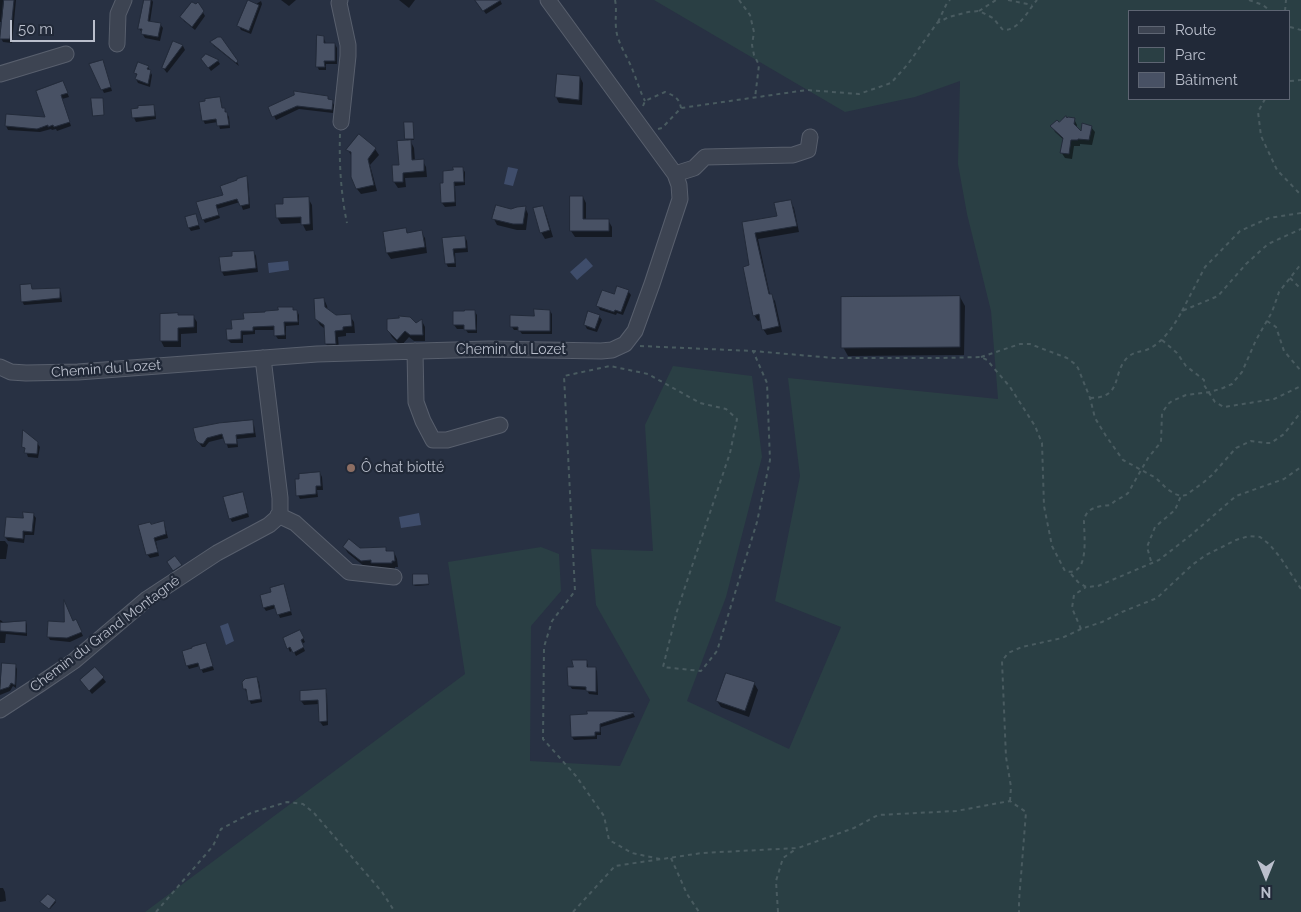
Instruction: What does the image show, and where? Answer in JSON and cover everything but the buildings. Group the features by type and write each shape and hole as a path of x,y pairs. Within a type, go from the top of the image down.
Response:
{"street":[{"path":"117,44 118,14 124,0"},
{"path":"340,0 339,4 348,45 341,122"},
{"path":"548,0 675,174 679,185 680,198 644,308 635,331 625,344"},
{"path":"0,74 66,54"},
{"path":"675,174 694,168 705,157 793,155 808,150 810,137"},
{"name":"Chemin du Lozet","path":"0,367 11,372 26,374 78,372 317,354 489,349 601,351 612,350 625,344"},
{"path":"415,351 416,402 433,440 447,440 500,425"},
{"path":"263,358 280,498 278,515 295,523 349,572 394,577"},
{"name":"Chemin du Grand Montagné","path":"0,710 74,661 147,599 217,553 269,525 278,515"}],"path":[{"path":"615,0 616,28 621,46 633,70 644,101 640,112 641,128 662,128 681,108 807,90 859,94 891,83 908,64 937,23 946,4 950,0"},
{"path":"739,0 750,15 754,32 752,45 759,65 755,98"},
{"path":"937,23 949,17 979,11 996,0"},
{"path":"1008,0 1032,5"},
{"path":"979,11 993,18 1003,30 1009,30 1017,26 1037,0"},
{"path":"1249,0 1264,5 1269,10"},
{"path":"644,101 665,92 674,95 680,102 681,108"},
{"path":"1264,100 1258,112 1261,136 1277,170 1301,195"},
{"path":"341,122 342,194 348,223"},
{"path":"1090,398 1100,398 1109,393 1116,385 1121,366 1128,358 1136,352 1147,350 1162,340 1174,327 1205,267 1240,231 1269,218 1301,213"},
{"path":"1182,311 1218,296 1246,264 1268,244 1301,229"},
{"path":"1071,573 1076,572 1084,559 1084,516 1091,509 1111,505 1114,501 1128,493 1148,458 1161,442 1162,413 1168,404 1186,395 1210,392 1232,384 1242,372 1256,340 1272,312 1279,292 1301,264"},
{"path":"1290,278 1301,289"},
{"path":"1267,321 1276,327 1284,351 1301,370"},
{"path":"1162,340 1177,353 1186,366 1204,380 1204,385 1215,402 1224,407 1274,399 1301,386"},
{"path":"625,344 752,351 834,358 981,357 1020,344 1030,344 1058,354 1076,364 1090,398 1095,418 1123,460 1156,478 1167,489 1181,496 1186,495 1204,482 1236,448 1251,441 1271,443 1284,434 1301,412"},
{"path":"660,859 632,853 609,840 604,816 576,776 543,740 544,647 552,621 575,591 564,376 610,366 648,374 700,403 726,409 737,419 730,454 677,611 663,667 701,671 717,651 757,522 770,460 767,384 752,351"},
{"path":"981,357 988,360 1010,387 1035,426 1042,443 1044,506 1052,546 1065,571 1071,573 1078,582 1086,587"},
{"path":"1081,629 1072,608 1074,595 1086,587 1098,586 1159,560 1192,535 1236,496 1284,479 1301,467"},
{"path":"1152,563 1147,547 1155,527 1175,510 1181,496"},
{"path":"1010,801 1011,787 1006,757 1002,661 1008,653 1022,647 1062,638 1157,598 1206,555 1236,540 1249,536 1260,537 1269,544 1301,589"},
{"path":"778,912 776,881 782,858 798,848 854,828 878,815 956,811 1010,801 1026,812 1019,912"},
{"path":"156,912 213,846 221,829 251,813 287,802 303,804 314,813 382,892 395,912"},
{"path":"573,912 615,866 702,853 798,848"},
{"path":"671,858 687,894 699,912"}],"green space":[{"path":"654,0 1301,0 1301,912 145,912 465,674 448,562 541,547 559,554 561,591 531,626 530,761 620,766 650,700 596,605 591,549 653,551 645,425 673,366 752,376 762,457 726,597 687,701 789,749 841,627 775,601 800,476 788,378 998,399 991,311 967,214 958,164 960,81 915,97 845,112"}],"water":[{"path":"508,167 518,169 513,186 504,184"},
{"path":"586,258 593,266 577,280 570,272"},
{"path":"288,261 289,270 269,273 268,263"},
{"path":"419,513 421,525 401,528 399,517"},
{"path":"228,623 234,641 226,645 220,626"}],"place":[{"name":"Ô chat biotté","path":"351,468"}]}
